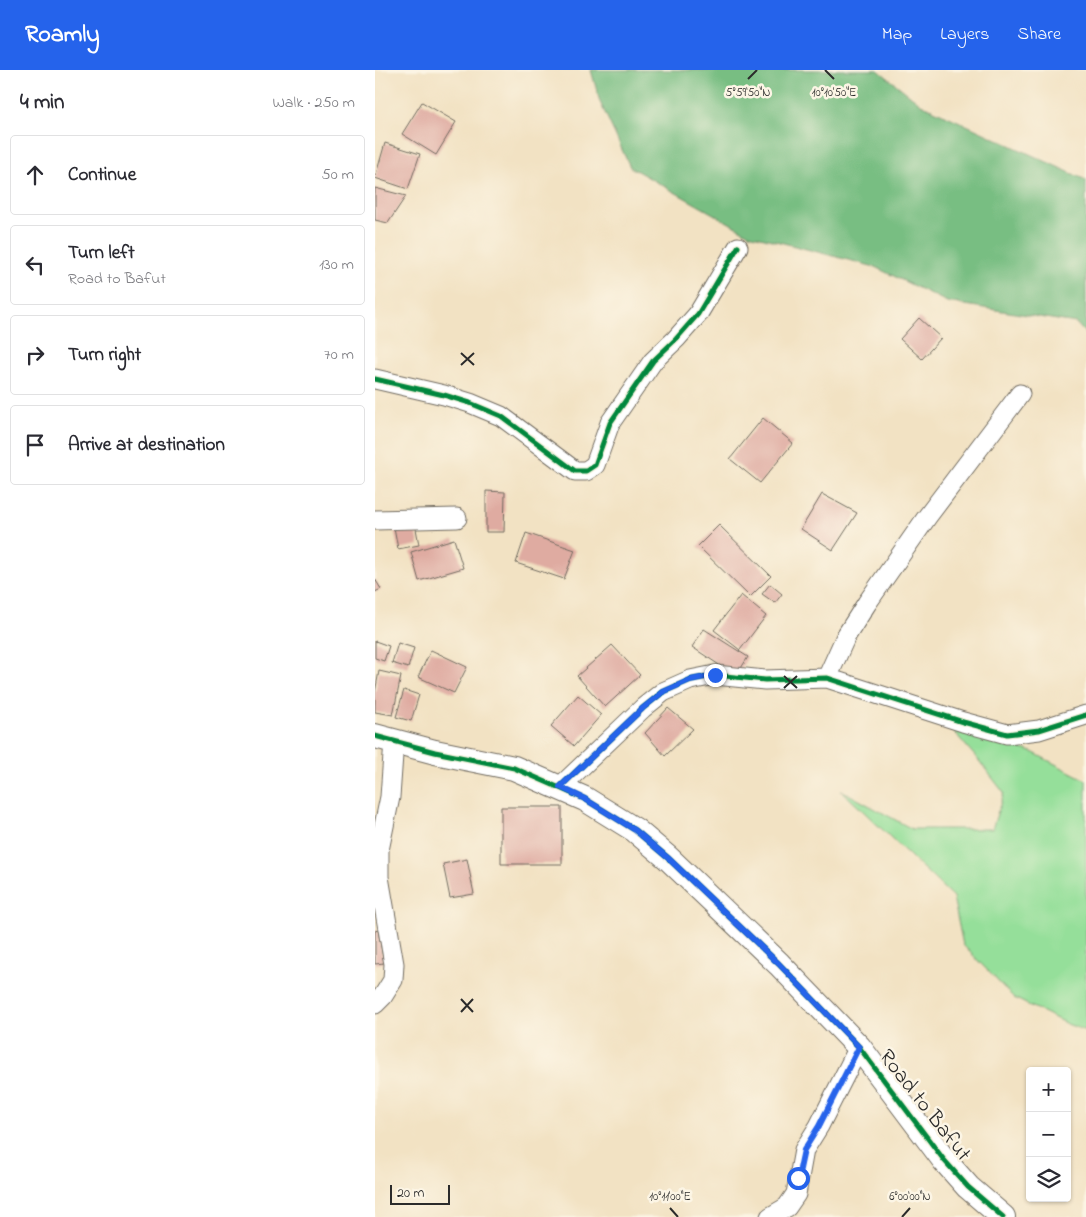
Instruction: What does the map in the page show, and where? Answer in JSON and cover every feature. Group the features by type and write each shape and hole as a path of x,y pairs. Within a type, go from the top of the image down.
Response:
{"street":[{"path":"375,379 444,395 501,416 575,471 586,471 595,465 610,423 653,361 677,339 698,314 738,246"},
{"path":"827,678 846,636 867,603 927,517 1020,394"},
{"path":"375,520 457,518"},
{"path":"560,787 643,708 663,692 690,680 715,675 765,680 827,678 963,722 1007,734 1039,730 1086,715"},
{"path":"375,1004 393,980 394,964 379,877 379,850 390,797 384,738"},
{"name":"Road to Bafut","path":"384,738 435,752 515,768 585,799 635,830 668,858 779,964 859,1047 944,1160 969,1187 1003,1217"},
{"path":"770,1217 787,1207 796,1194 804,1150 819,1126 859,1047"}],"green space":[{"path":"591,70 878,70 921,104 1086,180 1086,334 1076,323 947,302 875,267 749,234 630,167 600,102"},
{"path":"950,727 1032,752 1086,780 1086,1031 1067,1024 1014,998 963,945 953,897 841,790 912,829 992,829 1004,793"}],"building":[{"path":"422,102 456,122 436,155 402,134"},
{"path":"385,143 420,154 408,189 375,178"},
{"path":"375,188 406,196 388,223 375,220"},
{"path":"919,318 941,338 922,359 900,339"},
{"path":"763,418 793,443 760,483 730,459"},
{"path":"486,491 505,492 504,532 486,532"},
{"path":"822,494 857,513 833,550 801,529"},
{"path":"415,523 419,545 398,549 394,527"},
{"path":"719,525 771,576 750,597 698,546"},
{"path":"526,533 575,550 564,579 516,563"},
{"path":"454,539 463,568 419,581 411,552"},
{"path":"375,579 381,589 375,592"},
{"path":"770,584 782,594 775,603 762,594"},
{"path":"741,595 766,616 740,650 714,630"},
{"path":"704,629 748,657 736,676 692,647"},
{"path":"375,641 389,646 384,661 375,658"},
{"path":"398,643 414,648 408,668 392,663"},
{"path":"612,645 640,675 605,707 577,676"},
{"path":"431,650 467,667 454,693 418,677"},
{"path":"379,671 401,676 393,715 375,712 375,693"},
{"path":"404,690 419,695 411,721 396,717"},
{"path":"578,695 601,715 574,746 551,726"},
{"path":"668,708 693,729 665,756 645,733"},
{"path":"501,807 562,807 562,864 501,864"},
{"path":"467,859 474,894 450,898 443,864"},
{"path":"378,930 384,963 375,964 375,931"}],"cycle path":[{"path":"375,379 444,395 501,416 575,471 586,471 595,465 610,423 653,361 698,314 738,247"},
{"path":"560,787 643,708 663,692 690,680 715,675 765,680 827,678 963,722 1007,734 1039,730 1086,715"},
{"path":"375,736 435,752 514,768 585,799 635,830 668,858 779,964 859,1047 944,1160 968,1187 1003,1217"}],"route":[{"path":"715,675 690,680 663,692 643,708 560,787 585,799 635,830 668,858 779,964 859,1047 819,1126 804,1150 798,1178"}]}
